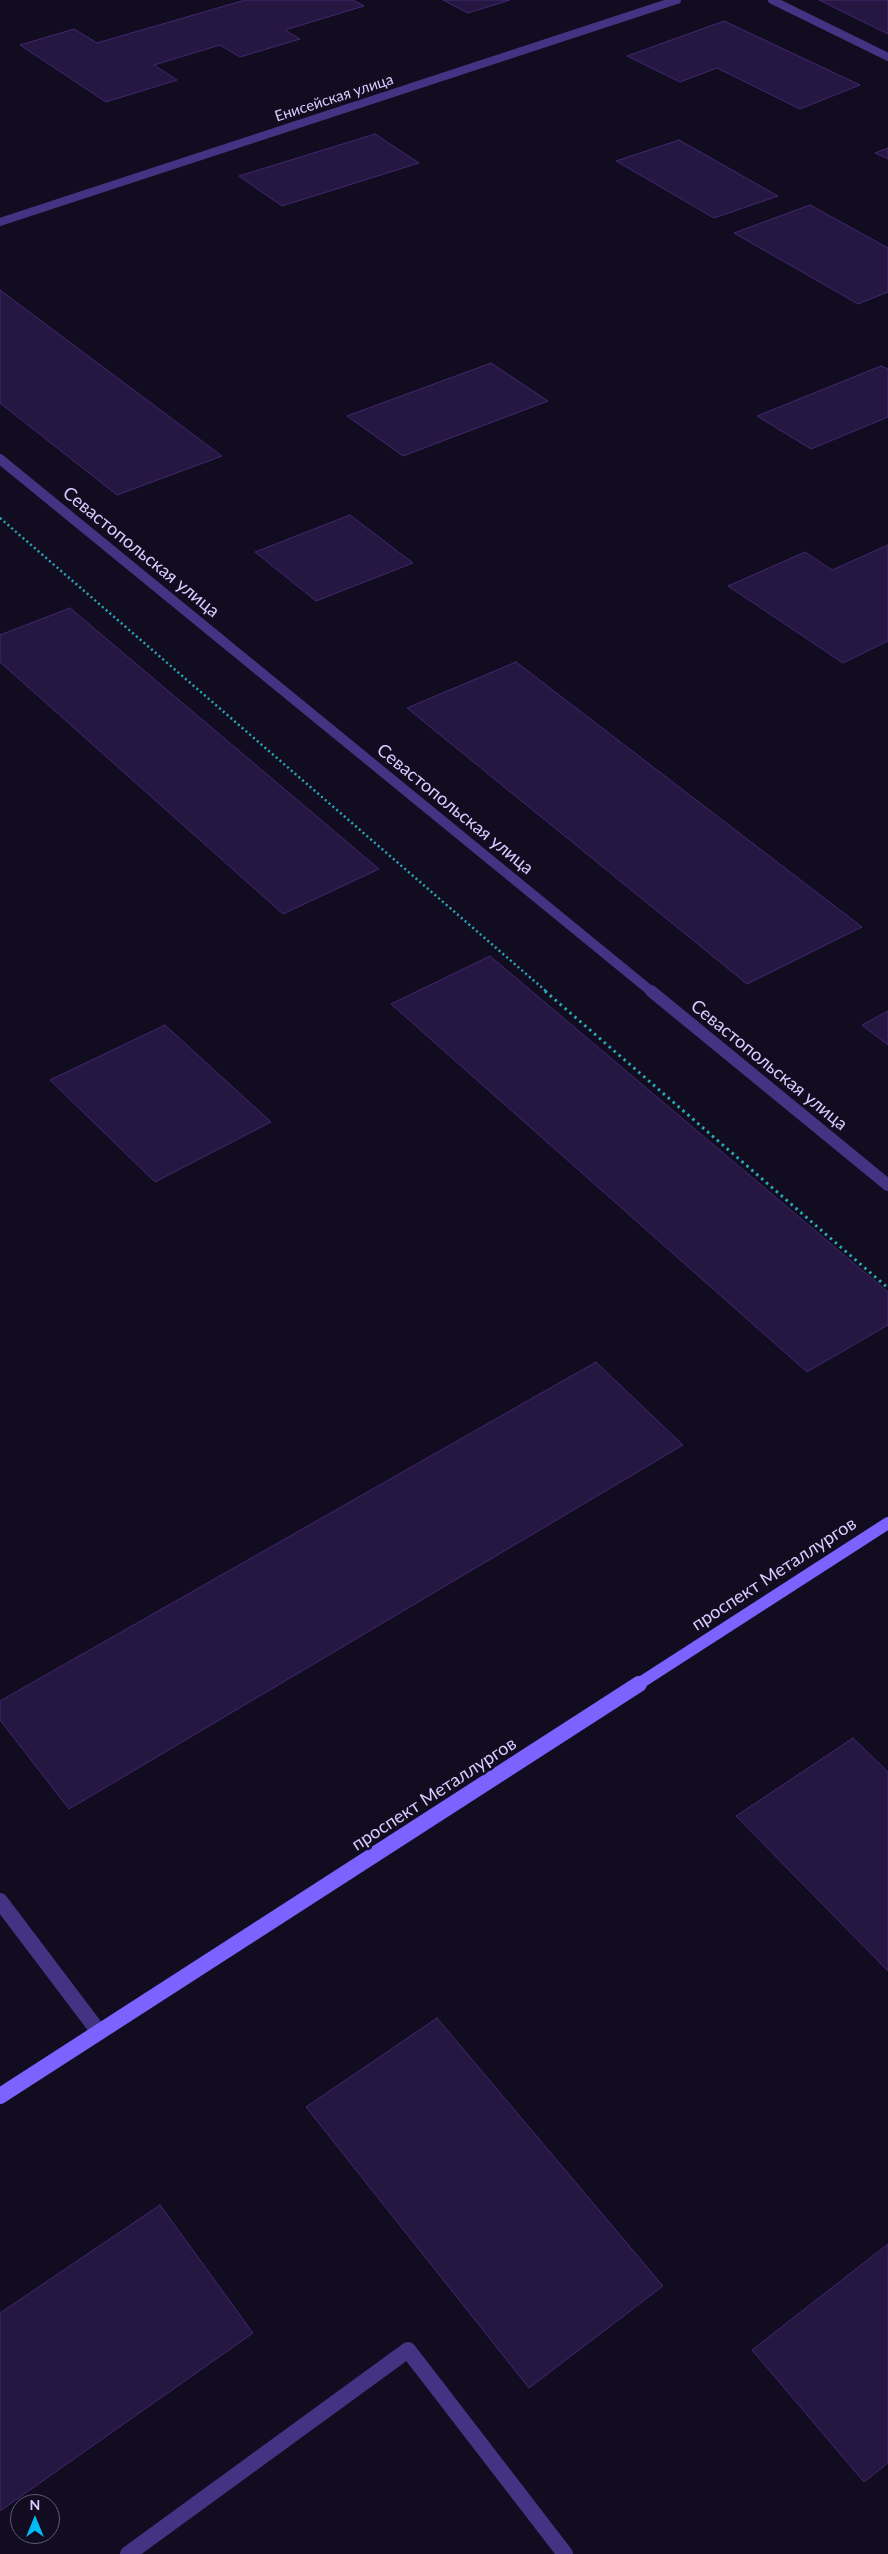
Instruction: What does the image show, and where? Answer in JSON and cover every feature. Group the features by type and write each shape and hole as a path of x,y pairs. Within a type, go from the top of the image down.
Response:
{"street":[{"name":"Енисейская улица","path":"0,222 677,0"},
{"path":"772,0 888,57"},
{"name":"Севастопольская улица","path":"0,460 888,1185"},
{"name":"проспект Металлургов","path":"0,2096 888,1523"},
{"path":"0,1901 99,2032"},
{"path":"128,2554 408,2350 565,2554"}],"path":[{"path":"0,518 888,1288"}],"building":[{"path":"245,0 353,0 364,6 285,30 300,39 240,57 220,45 154,65 177,80 106,102 20,45 74,29 97,43"},
{"path":"443,0 510,0 468,13"},
{"path":"819,0 888,0 888,34"},
{"path":"724,21 860,85 800,109 717,68 680,82 627,56"},
{"path":"375,134 419,163 282,206 239,176"},
{"path":"679,140 778,196 714,218 616,161"},
{"path":"888,148 888,159 875,153"},
{"path":"810,205 888,248 888,292 858,304 734,233"},
{"path":"0,290 222,456 117,495 0,403"},
{"path":"491,363 548,401 403,456 347,416"},
{"path":"881,366 888,369 888,417 811,449 757,416"},
{"path":"350,515 413,563 316,601 255,552"},
{"path":"888,545 888,641 843,663 728,586 805,552 832,570"},
{"path":"70,608 379,869 283,914 0,662 0,635"},
{"path":"516,662 862,927 747,984 407,708"},
{"path":"490,956 888,1292 888,1325 807,1372 391,1004"},
{"path":"888,1011 888,1045 862,1025"},
{"path":"165,1025 271,1122 155,1182 50,1080"},
{"path":"596,1362 683,1445 69,1809 0,1720 0,1701"},
{"path":"853,1738 888,1772 888,1971 736,1816"},
{"path":"437,2018 663,2286 529,2388 306,2107"},
{"path":"160,2205 253,2333 24,2494 10,2494 10,2504 0,2511 0,2313"},
{"path":"888,2244 888,2463 864,2482 752,2350"}]}
